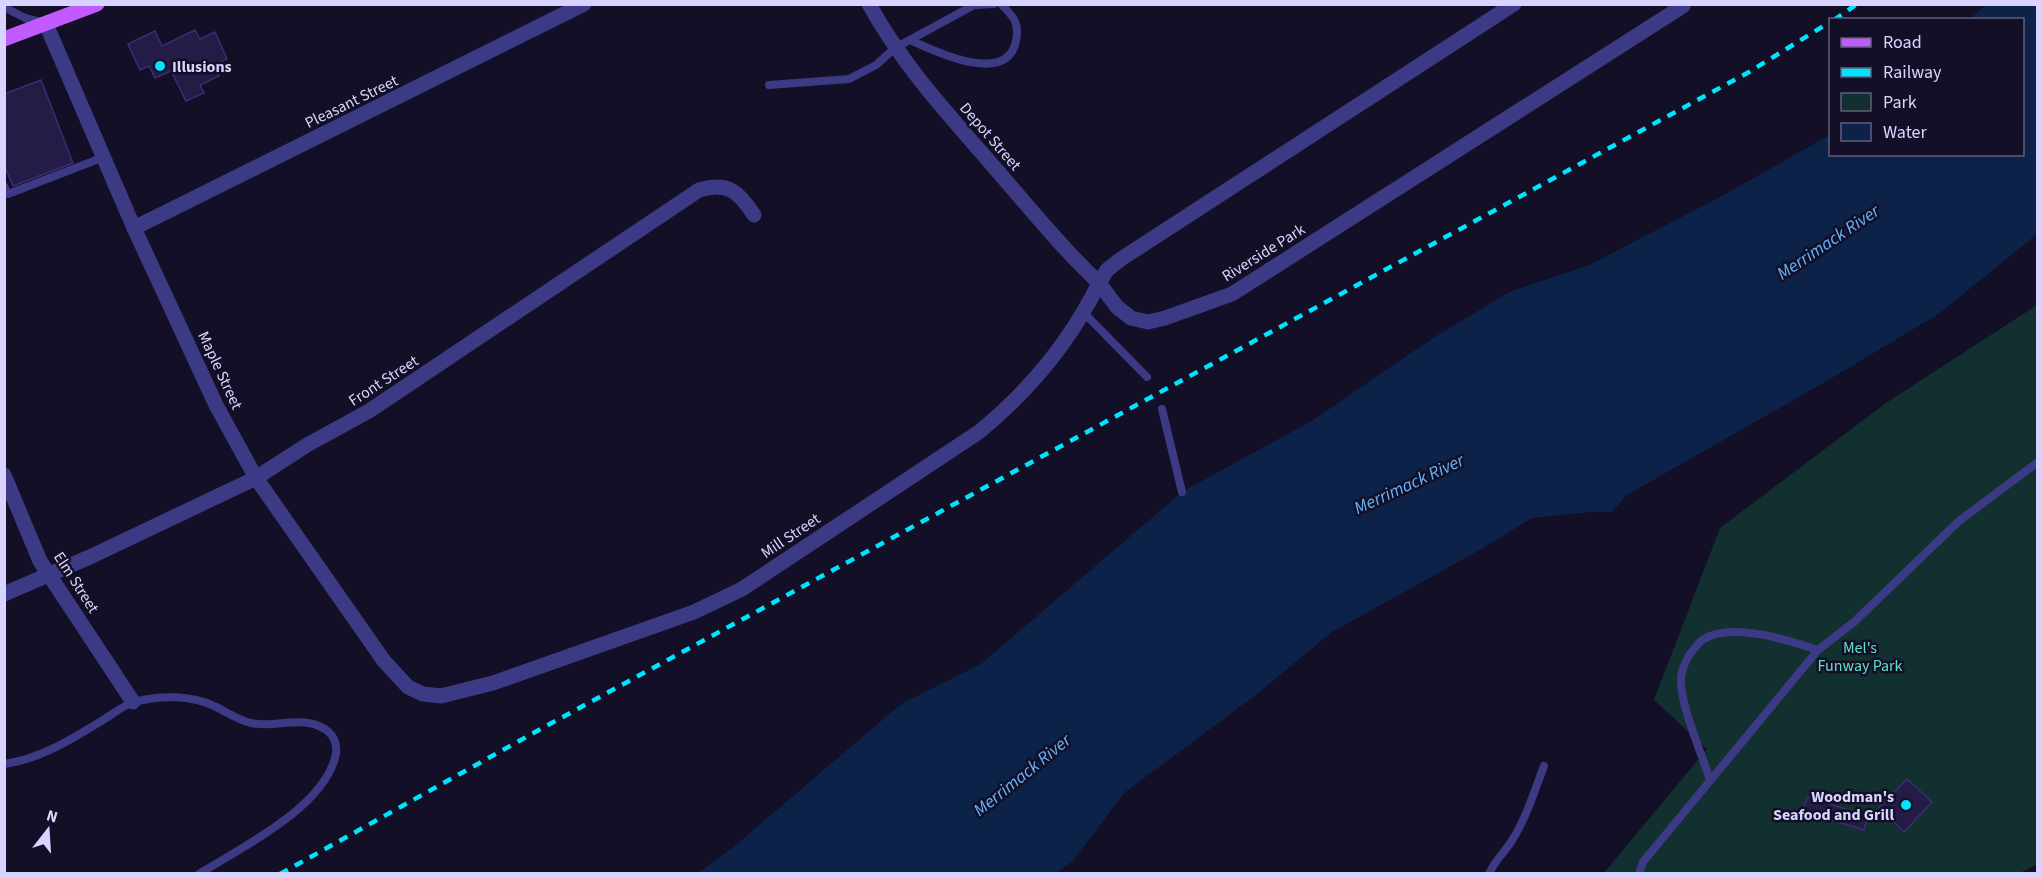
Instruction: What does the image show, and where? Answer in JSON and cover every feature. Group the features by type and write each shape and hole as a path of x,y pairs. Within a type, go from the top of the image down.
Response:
{"main road":[{"path":"4,39 97,4"}],"street":[{"name":"Pleasant Street","path":"134,228 584,4"},
{"name":"Depot Street","path":"869,4 887,37 918,80 1059,241 1099,282"},
{"path":"1099,282 1107,270 1120,259 1514,4"},
{"name":"Riverside Park","path":"1099,282 1117,307 1131,318 1148,322 1232,294 1683,6 1682,4"},
{"name":"Maple Street","path":"46,24 134,228 216,405 256,478 384,661 408,687 423,694"},
{"name":"Front Street","path":"4,594 92,556 256,478 307,445 369,411 699,189 711,186 725,187 738,193 754,215"},
{"name":"Mill Street","path":"423,694 441,696 493,683 694,612 742,589 978,432 997,417 1031,384 1053,357 1083,312 1099,282"},
{"name":"Elm Street","path":"4,475 40,561 133,702"}],"lane":[{"path":"769,85 849,79 876,65 895,48 976,5 994,4"},
{"path":"910,40 935,51 985,65 1003,62 1013,54 1017,40 1017,28 1014,18 1001,4"},
{"path":"4,7 25,18 46,24"},
{"path":"4,186 8,194 104,158"},
{"path":"1083,312 1147,377"},
{"path":"1162,410 1182,492"},
{"path":"1639,873 1643,862 1818,650 1885,594 1959,521 2037,462"},
{"path":"1710,780 1683,700 1681,678 1688,656 1701,640 1717,634 1744,633 1790,641 1818,650"},
{"path":"4,764 31,759 78,735 133,702 187,697 205,702 236,718 252,723 304,722 319,726 330,733 336,741 337,751 334,764 314,794 282,820 200,873"},
{"path":"1490,873 1495,860 1510,842 1524,817 1544,766"}],"green space":[{"name":"Mel's Funway Park","path":"2037,305 2037,864 2018,874 1603,874 1707,749 1654,700 1720,528 1886,403"}],"water":[{"name":"Merrimack River","path":"1985,5 2037,5 2037,234 1940,313 1820,385 1627,495 1612,512 1532,518 1471,555 1332,632 1257,694 1124,793 1072,862 1057,873 697,874 731,849 901,704 981,664 1182,492 1313,420 1430,340 1509,292 1589,265 1722,196 1829,136 1829,156 2024,156 2024,18 1971,18"}],"building":[{"name":"Illusions","path":"195,30 200,39 215,32 227,59 214,65 219,76 200,85 204,93 186,101 171,71 155,78 149,66 140,70 128,44 155,31 162,46"},
{"path":"41,80 73,163 13,186 4,165 4,94"},
{"name":"Woodman's Seafood and Grill","path":"1907,779 1932,802 1904,832 1879,808"},
{"path":"1807,797 1868,816 1864,830 1803,811"}],"railway":[{"path":"1837,18 1857,4"},
{"path":"280,874 537,731 1749,72 1829,23"}],"place":[{"name":"Illusions","path":"160,66"},
{"name":"Woodman's Seafood and Grill","path":"1906,805"}]}
